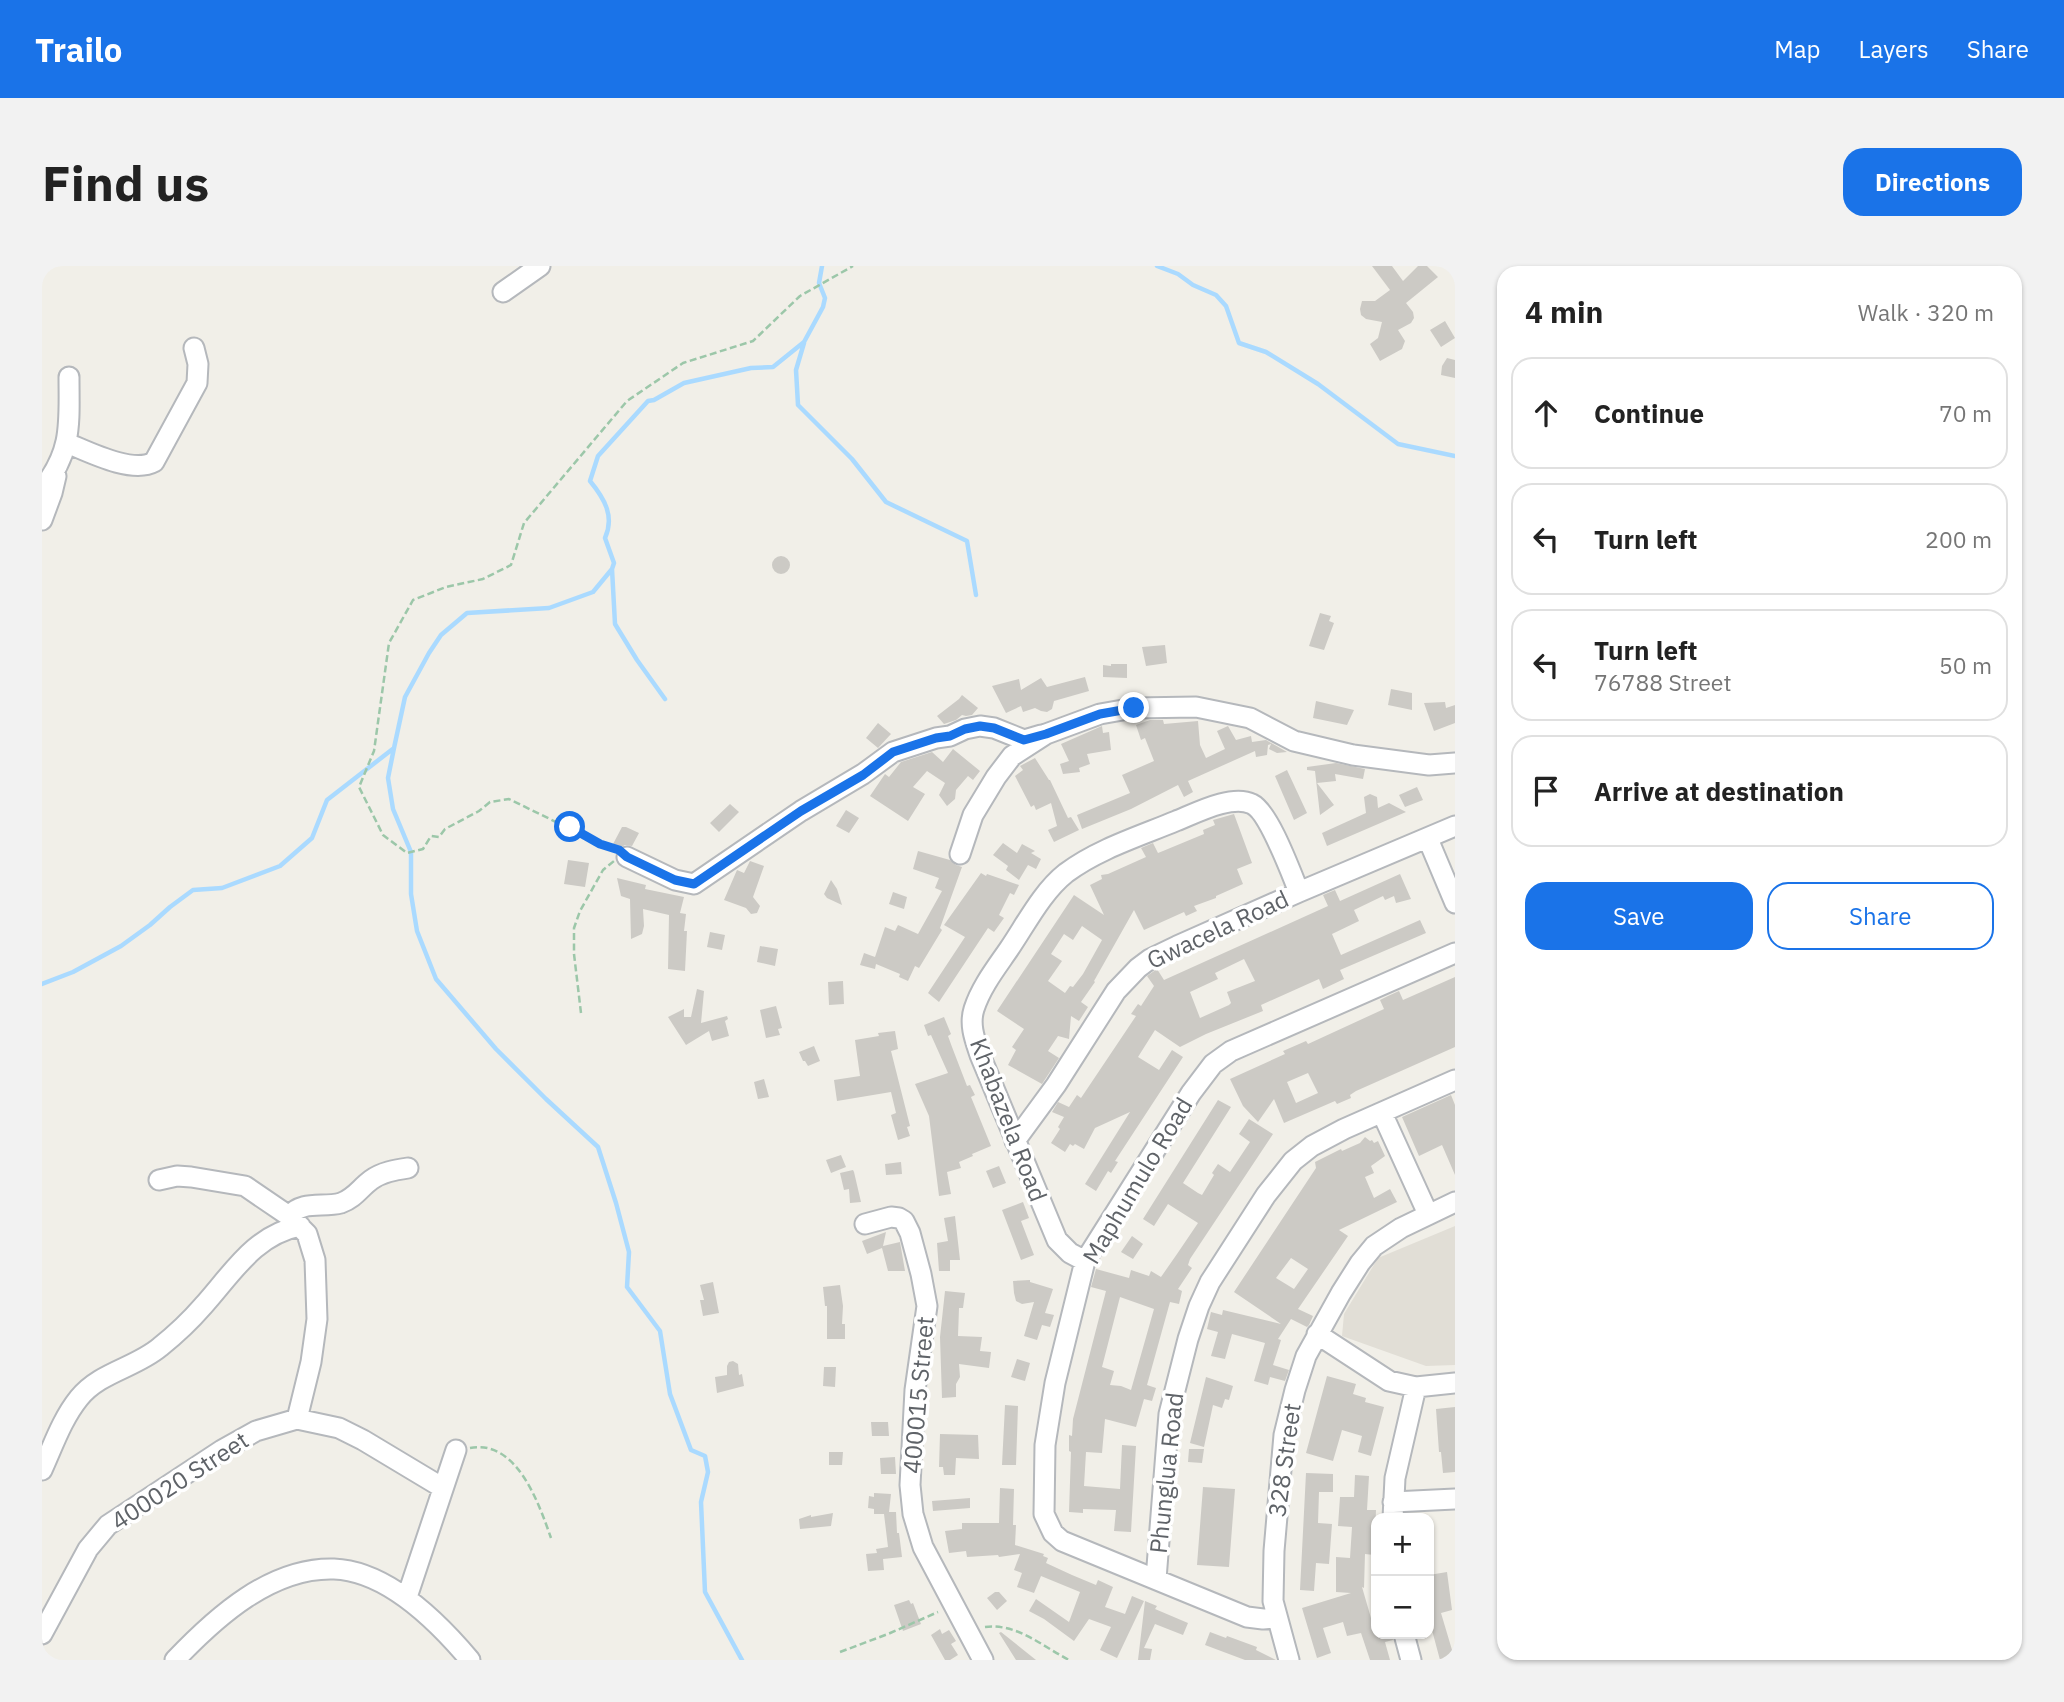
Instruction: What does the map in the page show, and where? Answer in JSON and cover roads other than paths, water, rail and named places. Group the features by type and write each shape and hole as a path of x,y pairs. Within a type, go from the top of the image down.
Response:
{"street":[{"path":"503,292 540,266"},
{"path":"67,443 129,466 147,466 154,461 197,383 198,364 194,348"},
{"path":"42,489 52,477 69,438 69,377"},
{"path":"42,520 58,465"},
{"path":"627,857 675,880 694,884 801,811 863,775 893,752 980,726 994,728 1024,740 1100,714 1134,708 1196,706 1250,718 1294,741 1353,755 1429,765 1455,763"},
{"path":"960,854 973,815 996,777 1012,756 1046,734"},
{"name":"Khabazela Road","path":"1085,1261 1070,1253 1057,1241 975,1039 972,1025 981,990 1057,881 1088,859 1122,843 1196,812 1228,802 1241,801 1258,808 1299,892"},
{"name":"Gwacela Road","path":"1015,1141 1056,1085 1116,991 1129,975 1150,959 1455,826"},
{"path":"1428,839 1455,903"},
{"name":"Maphumulo Road","path":"1276,1618 1247,1617 1062,1541 1047,1524 1044,1514 1045,1457 1049,1418 1085,1261 1197,1084 1222,1056 1269,1032 1455,953"},
{"name":"Phunglua Road","path":"1156,1579 1169,1414 1188,1339 1210,1282 1266,1195 1293,1161 1312,1146 1344,1129 1455,1080"},
{"path":"1382,1113 1428,1214"},
{"path":"294,1221 294,1211 303,1206 340,1203 358,1194 373,1178 408,1168"},
{"path":"159,1180 177,1176 245,1186 294,1221 307,1234 312,1246 317,1297 312,1362 297,1419"},
{"name":"328 Street","path":"1289,1660 1276,1618 1273,1592 1274,1551 1284,1435 1306,1356 1360,1263 1374,1246 1387,1236 1455,1202"},
{"name":"400015 Street","path":"865,1224 891,1217 904,1221 912,1239 925,1287 927,1306 915,1390 912,1441 913,1514 923,1547 983,1660"},
{"path":"42,1470 65,1419 88,1388 158,1349 201,1308 258,1245 294,1221"},
{"path":"1317,1334 1389,1381 1416,1387 1455,1383"},
{"path":"1416,1387 1395,1478 1393,1510 1455,1499"},
{"name":"400020 Street","path":"42,1634 88,1549 108,1525 222,1450 256,1432 297,1419 339,1428 443,1488"},
{"path":"407,1597 456,1450"},
{"path":"175,1660 221,1617 272,1582 297,1573 335,1569 355,1573 407,1597 470,1660"},
{"path":"1405,1639 1411,1660"}],"waterway":[{"path":"665,699 615,624 614,563 605,538 609,522 607,508 590,481 598,456 648,401 684,383 751,368 773,367 804,342 823,307 825,298 819,283 822,266"},
{"path":"1157,266 1216,295 1226,306 1239,343 1266,352 1318,384 1398,444 1455,456"},
{"path":"804,343 796,370 798,405 852,459 886,502 967,541 976,595"},
{"path":"42,984 73,972 121,946 193,890 222,888 280,866 312,838 327,800 394,748 405,697 441,635 467,613 549,608 593,592 612,569"},
{"path":"394,748 388,778 393,809 411,852 411,894 417,931 436,979 496,1049 598,1147 629,1252 627,1287 660,1331 670,1394 691,1450 705,1456 708,1472 701,1502 705,1592 742,1660"}]}
